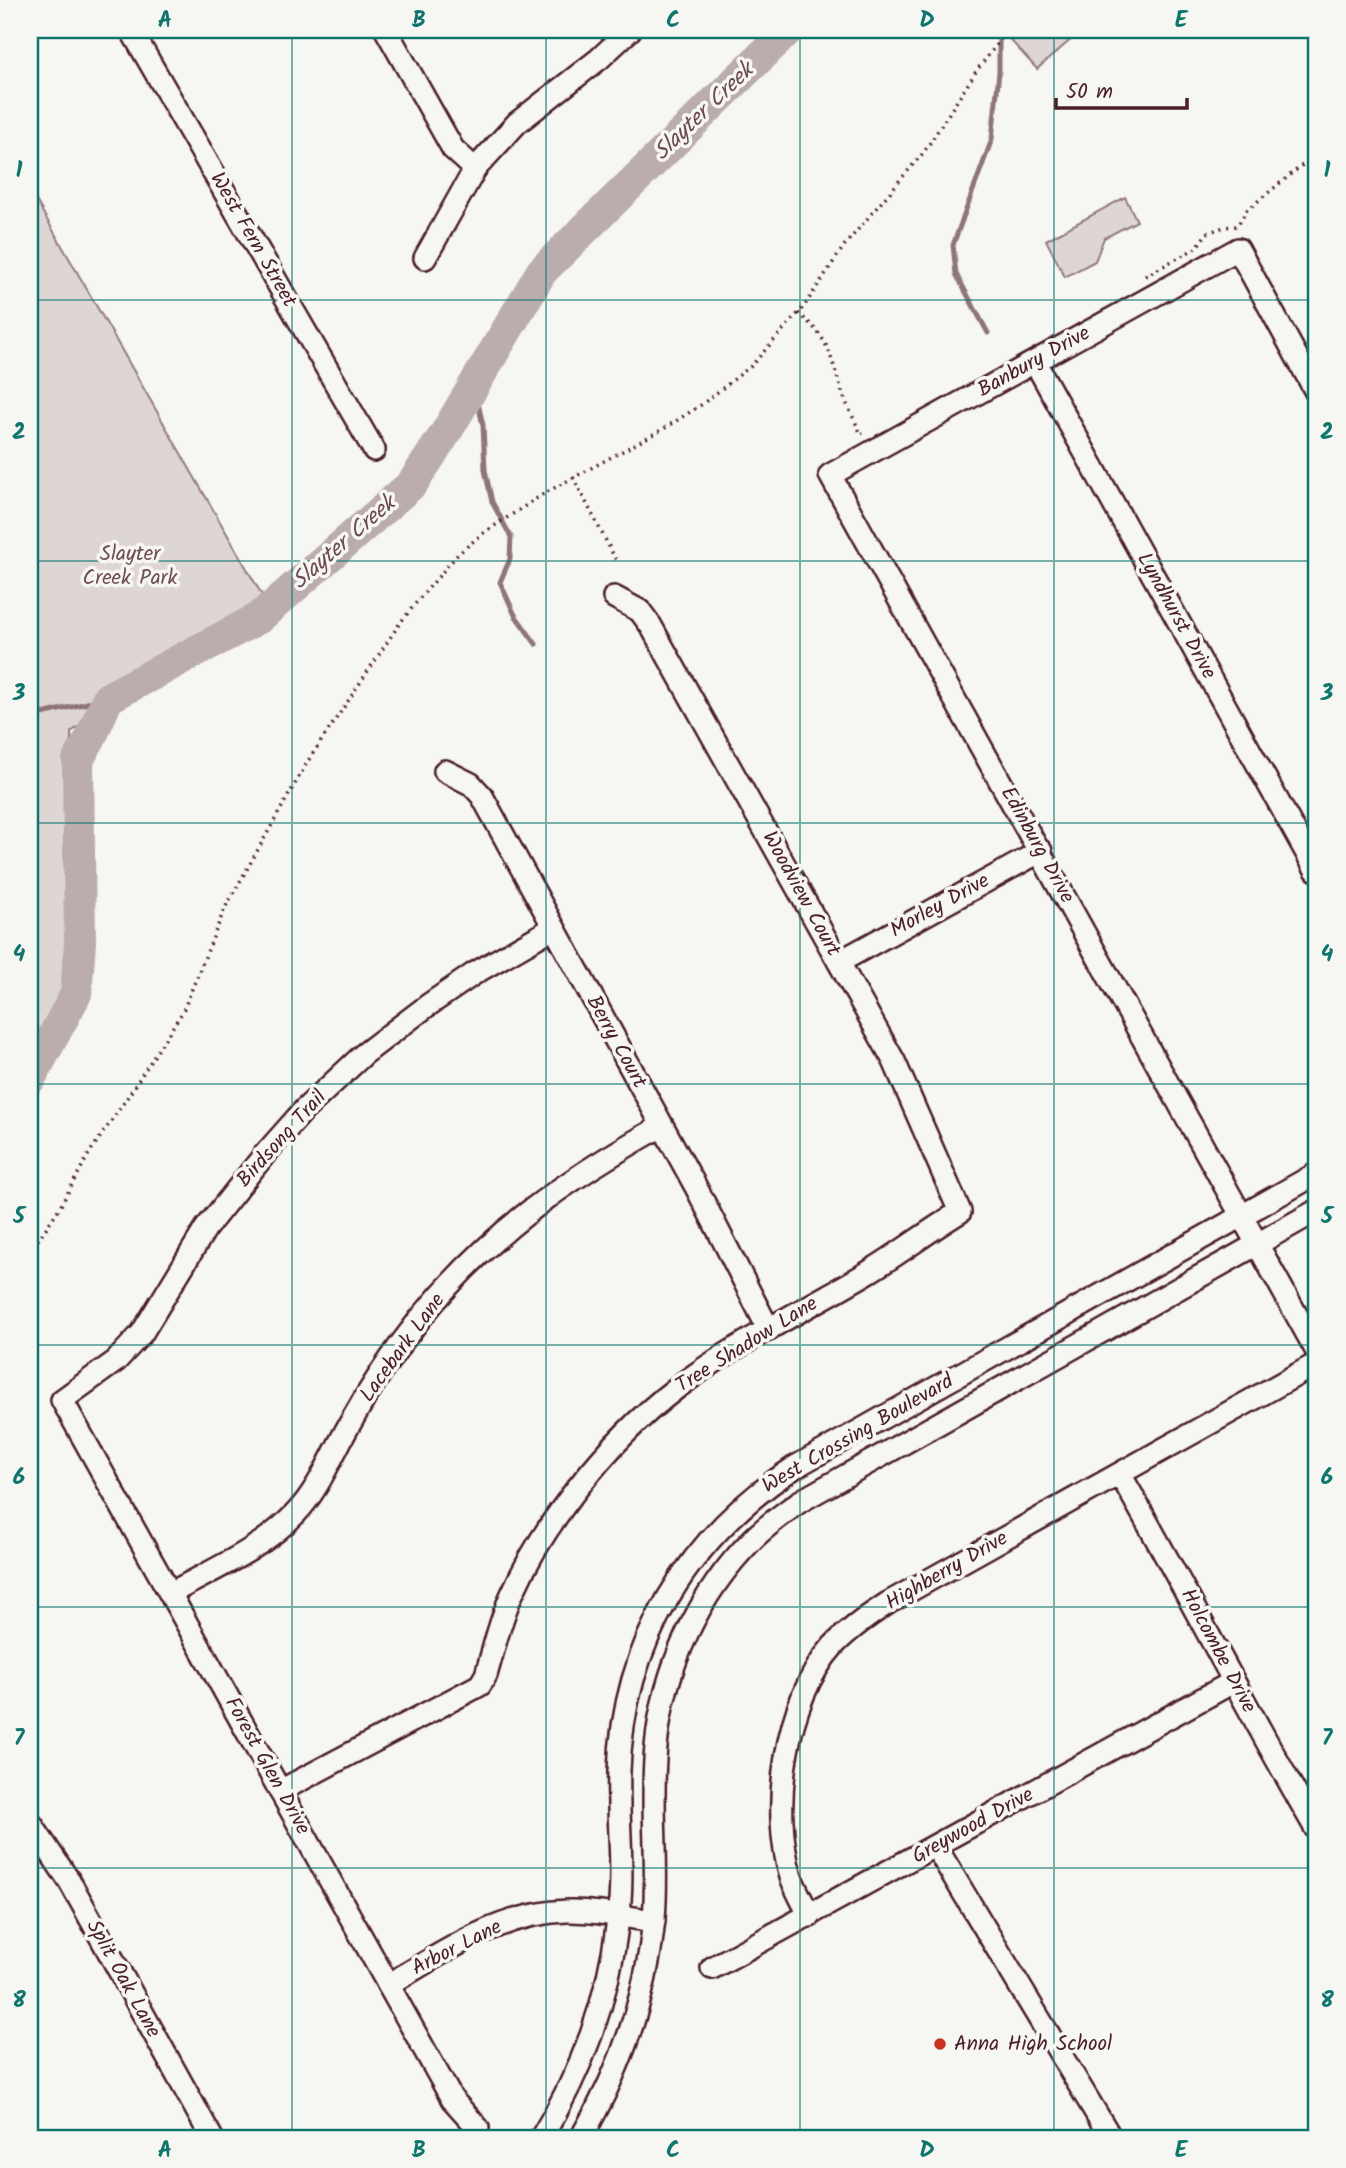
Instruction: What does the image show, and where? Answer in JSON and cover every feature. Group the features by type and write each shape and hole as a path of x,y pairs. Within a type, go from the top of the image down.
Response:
{"street":[{"name":"West Fern Street","path":"131,30 374,450"},
{"path":"386,30 453,149 475,169"},
{"path":"425,258 475,169 517,123 599,59 630,30"},
{"name":"Banbury Drive","path":"830,475 1238,249 1316,392"},
{"name":"Lyndhurst Drive","path":"1035,362 1316,870"},
{"name":"Edinburg Drive","path":"830,475 1316,1350"},
{"name":"Woodview Court","path":"614,597 640,611 646,618 907,1087 960,1212"},
{"name":"Berry Court","path":"445,771 471,784 482,796 703,1201 769,1330"},
{"name":"Morley Drive","path":"839,962 1041,851"},
{"name":"Birdsong Trail","path":"62,1400 103,1372 142,1333 206,1228 304,1110 364,1054 427,1006 475,973 553,928"},
{"name":"Lacebark Lane","path":"171,1593 248,1550 284,1525 298,1511 382,1370 437,1299 483,1250 520,1216 564,1184 603,1158 662,1126"},
{"name":"West Crossing Boulevard","path":"541,2138 564,2100 586,2052 603,2001 614,1954 619,1917 619,1772 625,1712 632,1679 648,1635 693,1559 730,1517 761,1489 794,1467 1316,1174"},
{"name":"Tree Shadow Lane","path":"280,1791 480,1685 486,1675 502,1619 521,1574 544,1536 593,1470 627,1432 665,1397 700,1371 869,1272 960,1212"},
{"name":"West Crossing Boulevard","path":"580,2138 613,2079 629,2036 645,1976 654,1920 655,1748 662,1705 673,1665 700,1609 736,1557 754,1538 799,1502 1316,1212"},
{"name":"Highberry Drive","path":"810,1916 791,1877 784,1842 784,1772 795,1716 804,1690 844,1634 888,1603 1316,1364"},
{"name":"Forest Glen Drive","path":"62,1400 452,2099 478,2128"},
{"name":"Holcombe Drive","path":"1120,1474 1316,1829"},
{"name":"Greywood Drive","path":"712,1968 1233,1682"},
{"name":"Split Oak Lane","path":"30,1822 70,1882 212,2138"},
{"path":"936,1847 1111,2138"},
{"name":"Arbor Lane","path":"388,1985 460,1942 532,1914 570,1911 654,1920"}],"path":[{"path":"30,1252 60,1207 90,1152 183,1011 225,908 308,761 400,623 441,572 482,534 573,477 664,428 720,392 751,366 798,313 844,246 923,152 977,70 1008,30"},
{"path":"1137,281 1196,248 1208,233 1237,226 1247,210 1316,154"},
{"path":"798,313 813,327 834,359 841,388 861,434 872,429"},
{"path":"573,477 616,559"}],"green space":[{"path":"1001,30 1082,30 1037,69"},
{"name":"Slayter Creek Park","path":"30,190 262,595 251,606 71,732 72,982 30,1059"},
{"path":"1125,197 1137,221 1104,238 1095,261 1065,277 1046,240"}],"waterway":[{"name":"Slayter Creek","path":"30,1079 76,994 80,943 78,760 108,698 259,618 412,484 445,434 542,271 788,30"},
{"path":"988,333 956,274 953,245 992,139 999,72 999,30"},
{"path":"474,386 483,425 485,470 492,502 511,537 510,559 500,582 515,615 536,644"},
{"path":"30,717 108,698"}],"place":[{"name":"Anna High School","path":"940,2044"}]}
